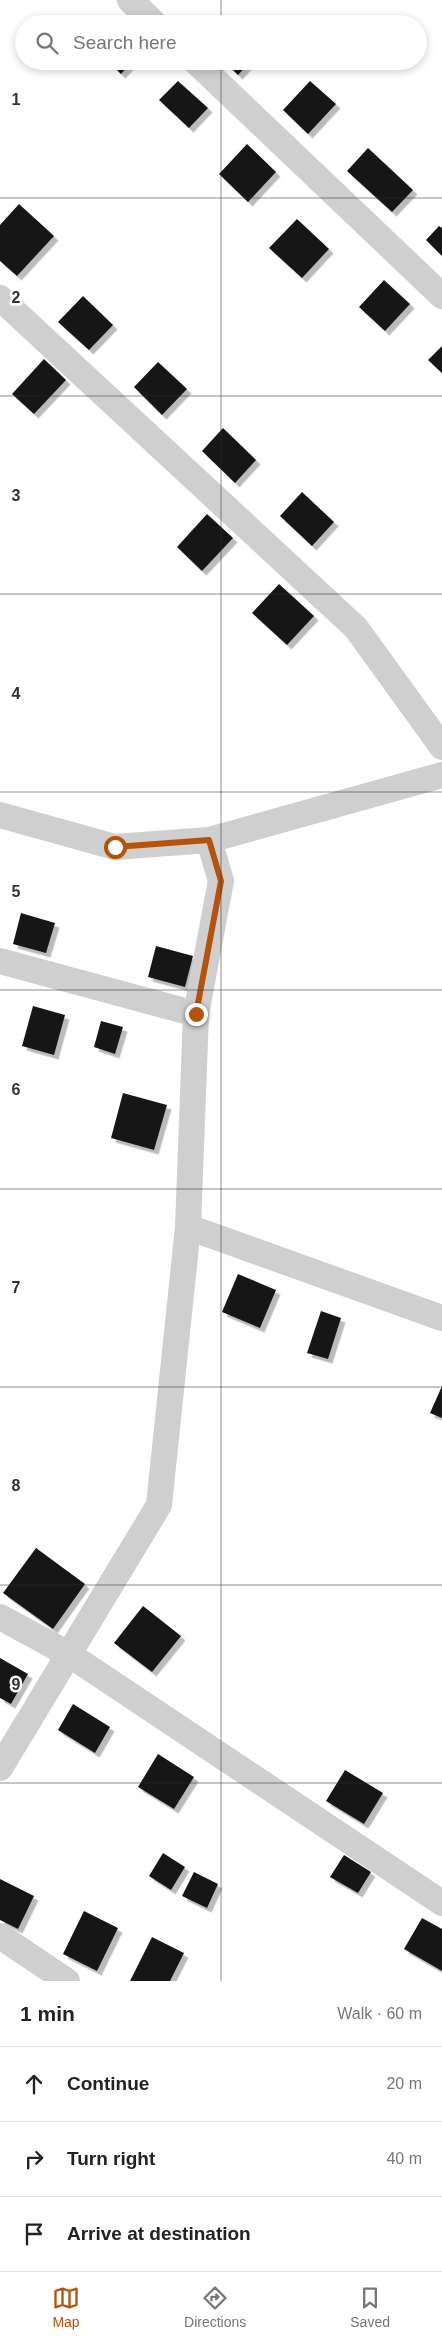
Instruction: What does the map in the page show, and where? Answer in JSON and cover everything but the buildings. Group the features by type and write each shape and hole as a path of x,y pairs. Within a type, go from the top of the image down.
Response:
{"street":[{"path":"130,0 146,15"},
{"path":"204,70 442,296"},
{"path":"0,298 356,628 442,747"},
{"path":"0,815 115,847 209,840 442,774"},
{"path":"0,1768 70,1656 159,1505 188,1227 196,1014 221,881 209,840"},
{"path":"0,961 196,1014"},
{"path":"188,1227 442,1318"},
{"path":"0,1617 70,1656 442,1903"},
{"path":"0,1936 67,1981"}],"route":[{"path":"115,847 209,840 221,881 196,1014"}]}
